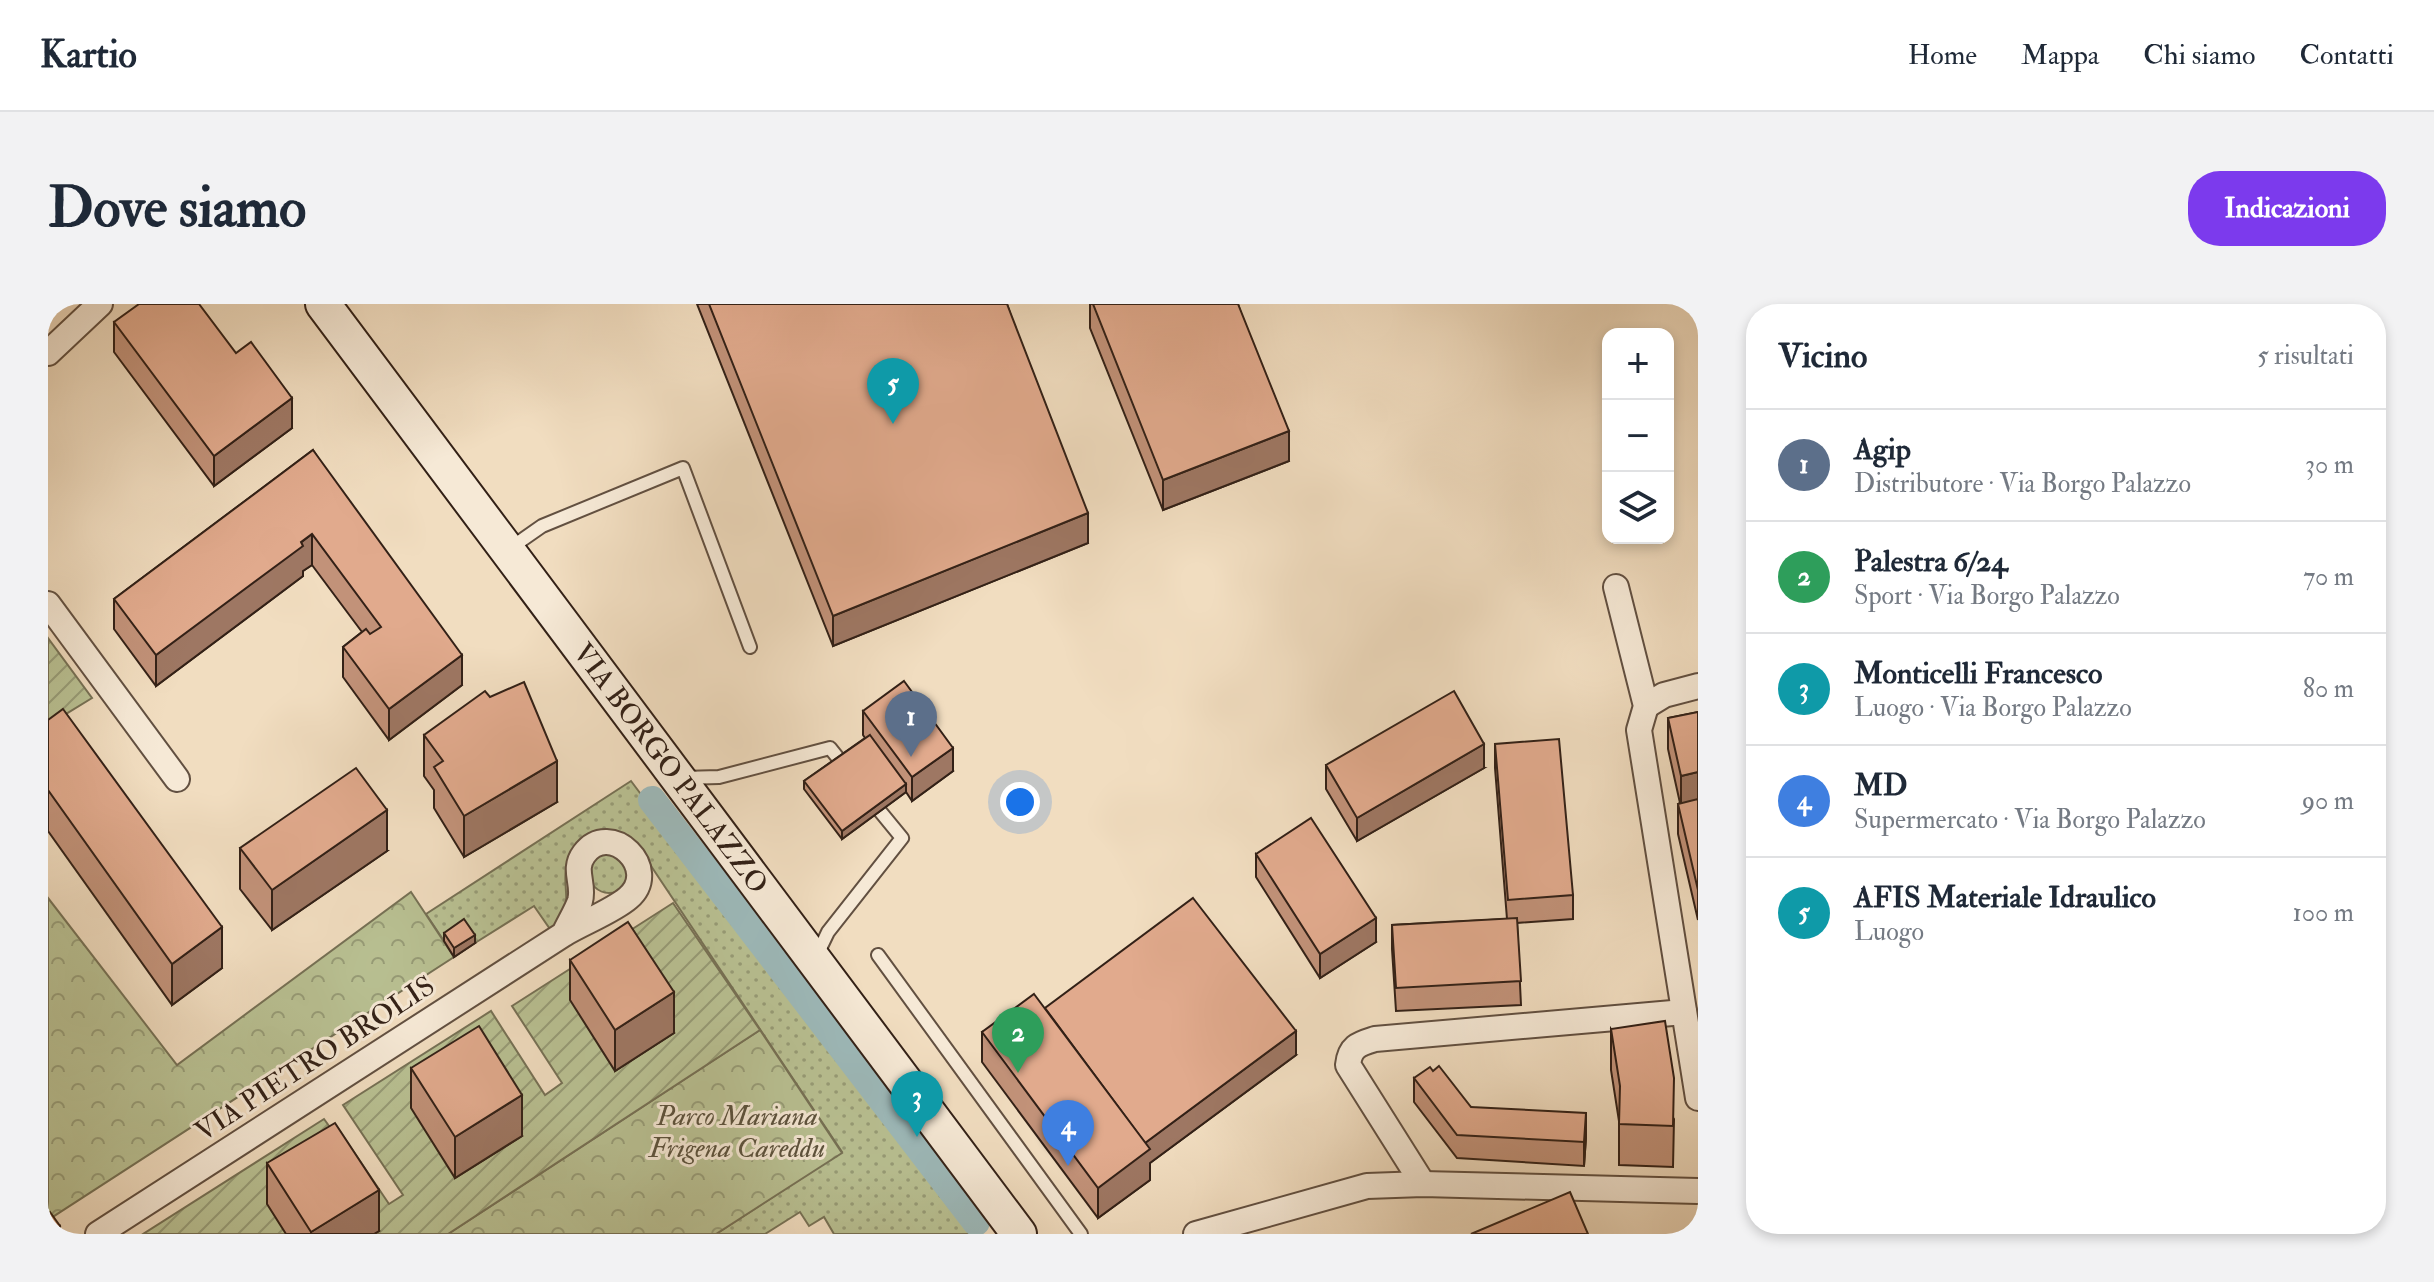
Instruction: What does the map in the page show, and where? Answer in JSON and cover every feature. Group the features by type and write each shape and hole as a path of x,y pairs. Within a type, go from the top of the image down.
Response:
{"main road":[{"name":"VIA BORGO PALAZZO","path":"323,304 813,964 1019,1234"}],"street":[{"path":"48,353 100,304"},
{"path":"1616,587 1646,706 1639,730 1698,1098"},
{"path":"48,604 177,779"},
{"path":"1646,706 1664,695 1698,686"},
{"name":"VIA PIETRO BROLIS","path":"98,1234 564,934"},
{"path":"1423,1184 1348,1065 1349,1054 1357,1044 1391,1038 1684,1012"},
{"path":"1196,1234 1367,1186 1423,1184 1698,1191"}],"lane":[{"path":"507,551 542,526 683,468 750,647"},
{"path":"678,779 719,777 830,748 902,838 828,932 813,964"},
{"path":"878,955 1081,1234"}],"green space":[{"path":"48,638 92,698 48,725"},
{"path":"631,781 970,1234 834,1234 824,1217 809,1226 800,1212 765,1234 716,1234 842,1152 639,848 577,846 565,873 566,907 550,929 534,906 475,943 464,928 444,941 426,914"},
{"path":"609,853 623,859 629,873 623,887 609,893 595,887 589,873 595,859"},
{"path":"411,892 454,957 48,1220 48,898 177,1065"},
{"path":"673,903 760,1030 448,1234 143,1234 324,1119 332,1130 337,1127 389,1204 403,1195 343,1105 491,1011 545,1095 562,1083 512,1006"},
{"name":"Parco Mariana Frigena Careddu","path":"760,1030 842,1153 716,1234 448,1234"}],"building":[{"path":"139,304 199,304 236,353 251,342 292,398 214,456 114,322"},
{"path":"709,304 1007,304 1088,513 833,616"},
{"path":"1093,304 1238,304 1289,431 1163,480"},
{"path":"313,450 462,655 389,709 343,647 366,629 370,634 381,627 312,534 301,542 303,546 156,655 114,599"},
{"path":"904,681 953,748 912,777 863,711"},
{"path":"524,682 557,761 464,816 434,767 443,761 424,735 485,691 490,697"},
{"path":"1454,691 1484,744 1357,818 1326,765"},
{"path":"63,709 222,927 172,964 48,790 48,720"},
{"path":"1698,712 1698,772 1681,776 1668,718"},
{"path":"870,735 906,784 842,831 804,781"},
{"path":"1559,739 1573,895 1508,900 1495,744"},
{"path":"356,768 387,810 272,890 240,848"},
{"path":"1698,799 1698,890 1678,804"},
{"path":"1311,818 1376,918 1320,954 1256,854"},
{"path":"1193,898 1296,1031 1145,1143 1045,1008"},
{"path":"1517,918 1521,981 1396,988 1392,925"},
{"path":"464,919 475,935 454,948 444,933"},
{"path":"628,922 674,992 615,1030 570,960"},
{"path":"1034,994 1150,1149 1098,1188 982,1032"},
{"path":"1665,1021 1674,1078 1673,1126 1619,1124 1620,1086 1611,1029"},
{"path":"479,1026 522,1095 455,1137 411,1068"},
{"path":"1439,1066 1471,1107 1586,1113 1584,1142 1457,1135 1414,1078 1430,1067 1433,1071"},
{"path":"335,1123 379,1190 311,1232 267,1163"},
{"path":"1570,1192 1588,1234 1471,1234"},
{"path":"50,1212 60,1226 48,1234 48,1214"}],"waterway":[{"path":"652,800 976,1222"}],"place":[{"name":"AFIS Materiale Idraulico","path":"893,424"},
{"name":"Agip","path":"911,757"},
{"name":"Palestra 6/24","path":"1018,1073"},
{"name":"Monticelli Francesco","path":"917,1137"},
{"name":"MD","path":"1068,1166"}]}
